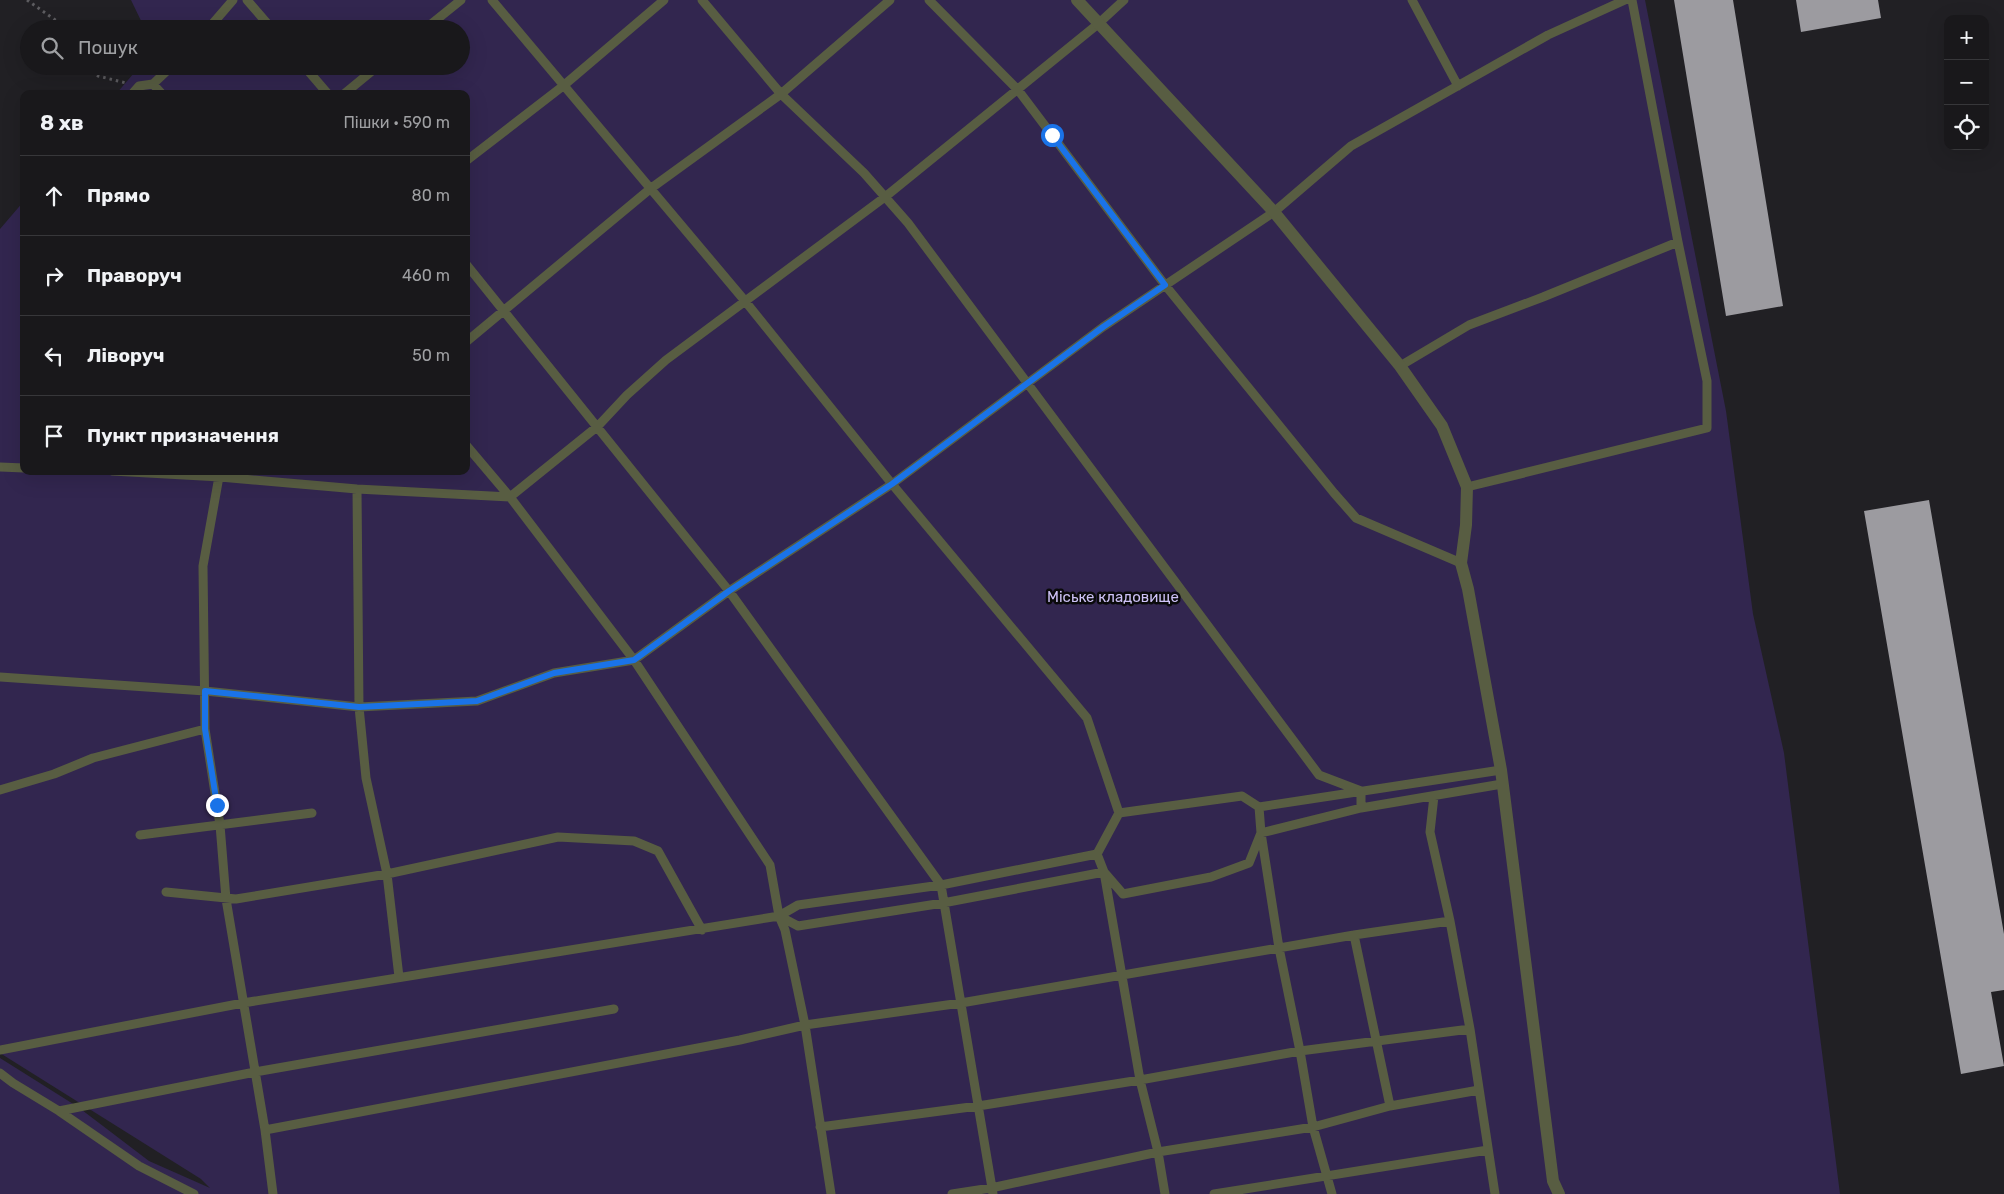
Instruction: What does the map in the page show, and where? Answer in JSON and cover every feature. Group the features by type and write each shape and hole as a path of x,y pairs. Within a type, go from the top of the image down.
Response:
{"street":[{"path":"1077,0 1274,212 1400,366 1442,426 1467,487 1466,525 1461,563 1468,589 1501,770 1553,1181 1559,1194"}],"lane":[{"path":"216,20 233,0"},
{"path":"247,0 264,20"},
{"path":"436,20 461,0"},
{"path":"492,0 745,301 892,484 1087,718 1119,813 1098,854 1104,872 1140,1080 1158,1152 1165,1194"},
{"path":"470,158 563,86 664,0"},
{"path":"702,0 780,94 864,173 908,223 1319,775 1361,792"},
{"path":"470,339 506,311 650,189 780,94 890,0"},
{"path":"929,0 1018,90 1165,285 1356,518 1461,563"},
{"path":"229,475 357,489 510,497 598,426 627,394 666,360 885,197 1018,90 1124,0"},
{"path":"1412,0 1458,86"},
{"path":"0,677 205,691 359,707 477,701 554,673 634,660 729,591 892,484 1103,327 1274,212 1351,146 1548,35 1625,0"},
{"path":"1467,487 1707,428 1707,380 1678,242 1632,0"},
{"path":"136,90 139,86 154,84 163,75"},
{"path":"312,75 325,90"},
{"path":"349,90 367,75"},
{"path":"154,84 159,90"},
{"path":"1400,366 1469,324 1543,297 1678,242"},
{"path":"470,269 506,311 729,591 941,884 992,1191"},
{"path":"470,450 510,497 634,660 770,865 779,916 785,930 805,1026 831,1194"},
{"path":"0,467 20,468"},
{"path":"220,475 203,566 205,729 220,824 226,899 265,1130 273,1194"},
{"path":"357,489 359,707 366,778 387,874 399,977"},
{"path":"0,790 54,774 93,758 205,729"},
{"path":"1119,813 1242,796 1260,807 1501,770"},
{"path":"1261,833 1361,808 1502,784"},
{"path":"1361,792 1361,808"},
{"path":"1434,796 1430,832 1450,922 1470,1029 1495,1194"},
{"path":"1260,807 1261,833 1279,948 1313,1126 1332,1194"},
{"path":"140,835 312,813"},
{"path":"1104,872 1123,894 1211,877 1249,863 1261,833"},
{"path":"166,892 226,899 387,874 558,837 634,841 658,852 702,930"},
{"path":"0,1050 243,1003 702,930 779,916 798,905 941,884 1098,854"},
{"path":"779,916 798,926 943,903 1104,872"},
{"path":"265,1130 805,1026 961,1002 1354,935 1450,922"},
{"path":"1354,935 1390,1106"},
{"path":"59,1111 255,1072 614,1008"},
{"path":"820,1127 978,1106 1300,1052 1470,1029"},
{"path":"0,1072 13,1083 59,1111 138,1166 194,1194"},
{"path":"952,1194 992,1191 1158,1152 1313,1126 1390,1106 1479,1090"},
{"path":"1214,1194 1488,1150"}],"path":[{"path":"27,0 55,20"},
{"path":"97,75 139,86"}],"green space":[{"name":"Міське кладовище","path":"131,0 1645,0 1726,411 1753,614 1784,753 1840,1194 0,1194 0,1058 78,1107 149,1161 210,1188 201,1179 0,1053 0,229 20,206 20,475 470,475 470,90 119,90 132,75 470,75 470,20 141,20"}],"building":[{"path":"1674,0 1733,0 1783,306 1726,316"},
{"path":"1796,0 1878,0 1881,18 1801,32"},
{"path":"1929,500 2004,934 2004,990 1991,992 2004,1066 1961,1074 1864,511"}],"route":[{"path":"217,805 205,729 205,691 359,707 477,701 554,673 634,660 729,591 892,484 1103,327 1165,285 1052,135"}]}
